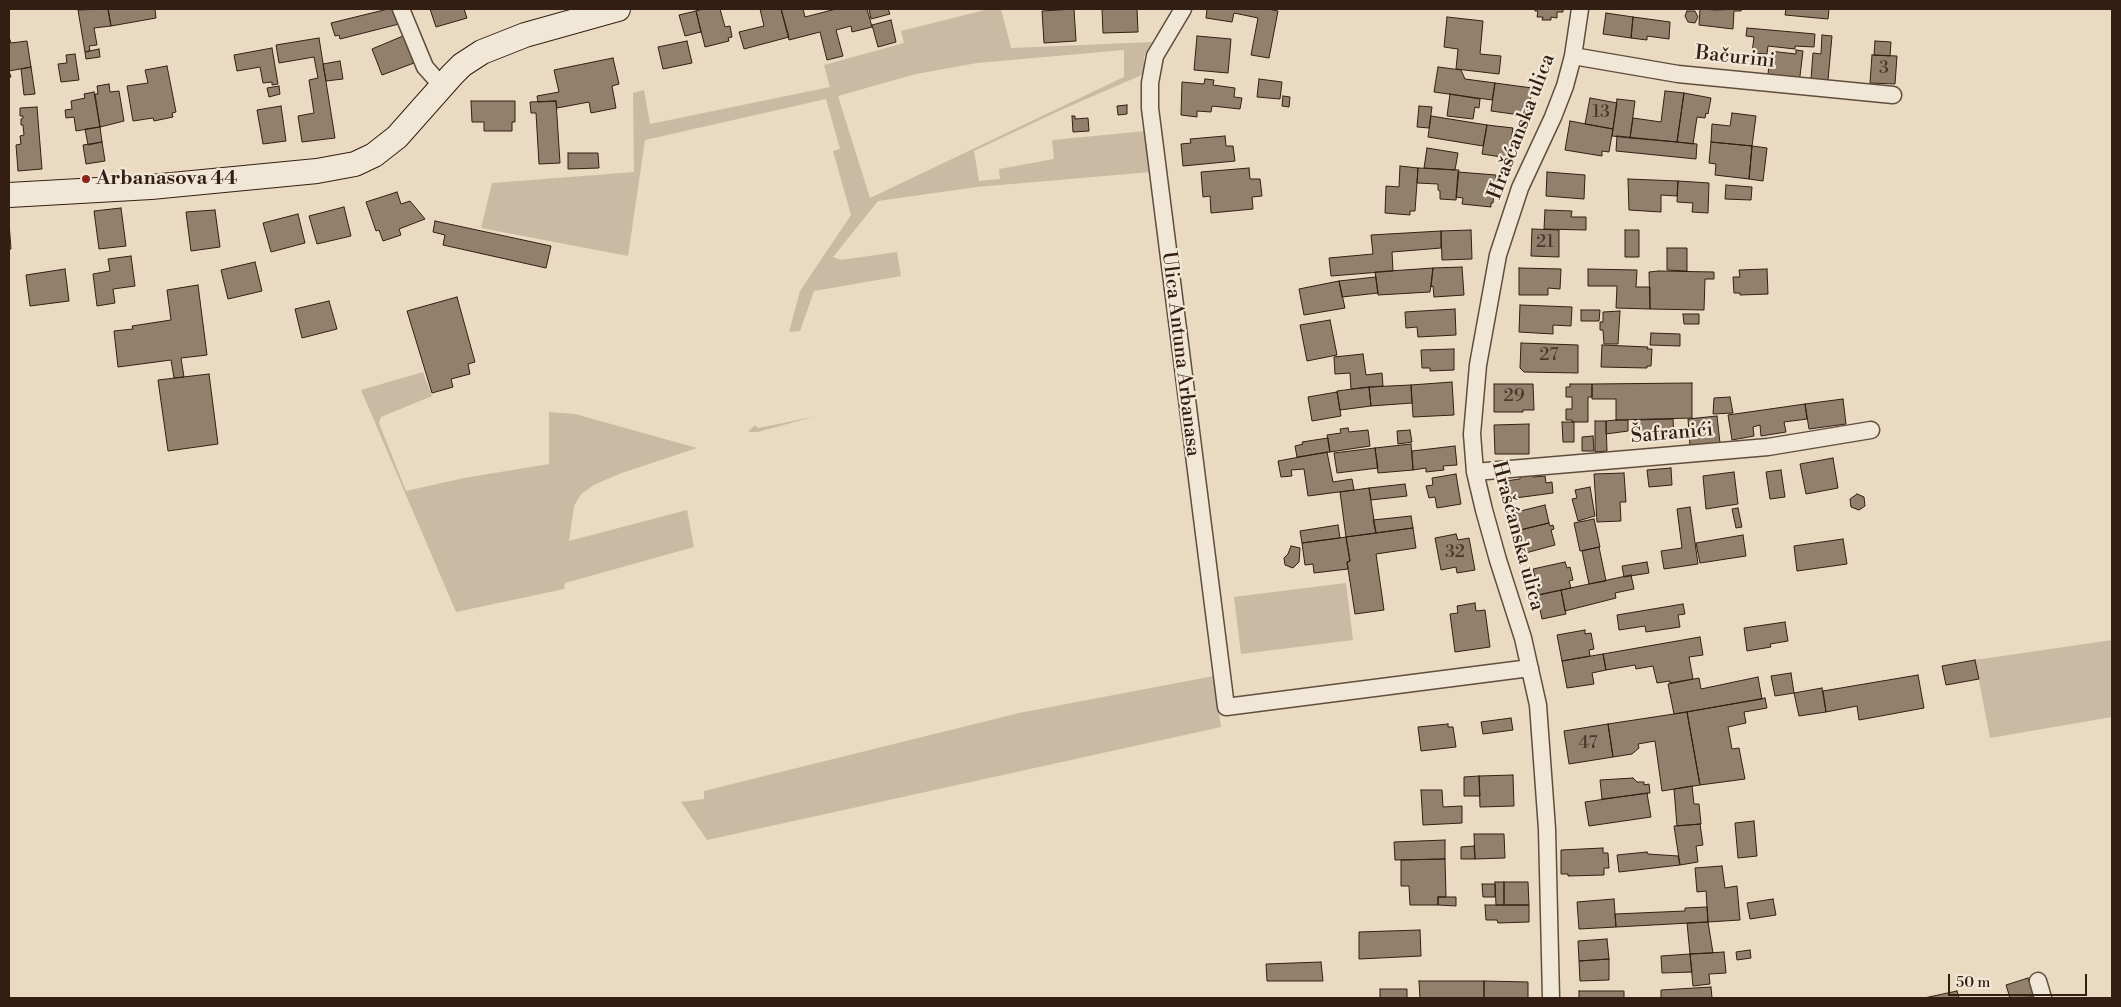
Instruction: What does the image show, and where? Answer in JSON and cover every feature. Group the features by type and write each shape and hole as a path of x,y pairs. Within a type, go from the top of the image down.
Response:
{"main road":[{"path":"9,195 151,187 317,172 359,162 383,149 416,118 462,65 494,46 525,35 618,9"}],"street":[{"path":"401,9 425,67 442,86"},
{"name":"Ulica Antuna Arbanasa","path":"1183,9 1155,56 1150,83 1150,108 1226,707 1530,668"},
{"name":"Hrašćanska ulica","path":"1550,998 1546,802 1538,705 1520,626 1495,551 1475,472 1472,434 1474,393 1498,254 1520,188 1553,117 1565,86 1573,56 1580,9"},
{"name":"Bačurini","path":"1573,56 1678,74 1892,95"},
{"name":"Šafranići","path":"1475,472 1768,447 1871,430"},
{"path":"2038,981 2043,998"}],"shaded area":[{"path":"989,9 1001,9 1011,48 1152,42 1144,57 1144,74 974,151 979,181 1000,179 999,169 1054,159 1052,140 1146,131 1151,172 977,187 878,201 833,257 841,260 897,252 901,276 814,291 800,331 789,332 800,291 851,215 833,151 840,149 826,99 645,140 628,256 481,228 492,183 634,172 633,93 644,90 650,124 830,87 824,65 904,43 901,31","holes":["1124,50 1124,77 870,198 838,96 916,74 977,63"]},
{"path":"423,372 432,396 381,417 379,423 406,491 464,478 549,464 549,412 575,414 697,448 619,474 594,485 581,494 574,506 569,541 687,510 694,547 565,583 564,589 456,612 361,390"},
{"path":"816,416 758,432 748,432 755,425 758,428"},
{"path":"1346,583 1353,640 1241,654 1234,597"},
{"path":"2112,640 2112,717 1990,738 1975,660"},
{"path":"1214,676 1221,727 707,840 681,802 704,799 704,791 1019,713"}],"building":[{"path":"108,9 155,9 156,18 111,26"},
{"path":"108,9 111,26 94,28 97,45 89,46 90,51 85,52 78,10"},
{"path":"395,9 399,24 340,39 339,35 335,36 331,23"},
{"path":"430,9 464,9 467,18 436,27"},
{"path":"720,9 725,27 730,26 732,37 728,38 729,41 705,47 696,11"},
{"path":"760,9 781,9 789,37 744,49 739,32 764,26"},
{"path":"781,9 803,9 805,17 836,9 867,9 872,27 852,32 851,26 836,30 843,56 827,60 820,32 789,40"},
{"path":"869,9 888,9 890,14 871,19"},
{"path":"1074,9 1076,41 1044,43 1042,11"},
{"path":"1102,9 1137,9 1138,32 1103,33"},
{"path":"1207,9 1268,9 1278,11 1269,58 1251,55 1258,18 1234,13 1232,22 1206,18"},
{"path":"1535,9 1563,9 1563,12 1557,12 1557,18 1551,17 1551,20 1542,20 1543,17 1537,17 1538,11 1535,11"},
{"path":"1700,9 1742,9 1741,11 1734,11 1733,29 1699,25"},
{"path":"1786,9 1829,9 1828,19 1785,15"},
{"path":"696,11 701,32 685,36 679,15"},
{"path":"1687,11 1695,11 1698,17 1695,23 1688,22 1685,16"},
{"path":"1606,13 1633,17 1631,38 1603,34"},
{"path":"1447,17 1483,21 1480,54 1501,56 1499,74 1456,69 1458,49 1444,47"},
{"path":"1633,17 1670,22 1669,39 1647,36 1647,40 1631,38"},
{"path":"891,20 896,42 878,47 872,25"},
{"path":"1747,28 1815,34 1814,47 1795,46 1795,49 1768,46 1767,54 1752,53 1754,37 1746,36"},
{"path":"1822,35 1832,36 1828,80 1811,79 1813,53 1821,54"},
{"path":"403,36 414,63 382,75 372,49"},
{"path":"1197,36 1231,39 1228,73 1194,70"},
{"path":"9,37 11,43 27,41 31,67 9,71"},
{"path":"319,38 335,138 302,142 298,116 314,113 309,80 318,78 314,57 279,63 276,45"},
{"path":"687,41 692,63 663,69 658,47"},
{"path":"1875,41 1891,42 1890,56 1874,55"},
{"path":"272,48 278,84 272,85 272,82 263,83 260,67 237,71 234,55"},
{"path":"99,49 100,57 86,59 85,52"},
{"path":"1796,50 1803,51 1798,79 1768,75 1770,51 1796,54"},
{"path":"75,54 79,80 61,82 58,64 67,63 66,55"},
{"path":"1872,55 1897,56 1895,84 1870,83"},
{"path":"613,58 619,84 612,86 616,108 591,113 589,102 557,108 556,101 538,102 537,96 559,92 554,70"},
{"path":"340,61 343,79 326,81 323,64"},
{"path":"167,66 176,112 172,113 173,117 154,121 153,118 133,121 127,86 148,83 145,70"},
{"path":"31,67 35,94 24,95 21,69"},
{"path":"1438,67 1461,70 1465,79 1495,83 1492,100 1434,92"},
{"path":"1205,79 1214,80 1213,85 1235,88 1234,97 1242,98 1240,109 1212,106 1211,112 1197,111 1197,117 1181,115 1182,82 1204,84"},
{"path":"1259,79 1282,82 1280,99 1257,97"},
{"path":"1495,83 1532,88 1528,116 1491,111"},
{"path":"109,84 110,92 119,91 124,121 100,127 95,94 98,94 97,86"},
{"path":"279,86 280,94 269,97 267,88"},
{"path":"1665,91 1684,93 1677,142 1630,138 1633,118 1661,122"},
{"path":"94,92 100,127 76,131 74,117 66,118 65,110 72,109 71,101 85,98 84,94"},
{"path":"1684,93 1711,98 1708,114 1706,113 1705,118 1697,117 1693,144 1677,142"},
{"path":"1450,94 1480,99 1479,108 1475,107 1473,119 1447,116"},
{"path":"1283,96 1290,97 1289,107 1282,106"},
{"path":"1590,98 1617,103 1613,129 1585,124"},
{"path":"1617,99 1635,101 1630,138 1612,136"},
{"path":"471,101 515,101 515,122 512,122 512,131 484,131 484,122 472,122"},
{"path":"556,101 560,163 539,164 536,113 531,113 530,102"},
{"path":"1127,105 1127,114 1118,115 1117,106"},
{"path":"281,106 286,141 263,144 257,110"},
{"path":"1419,106 1432,107 1429,128 1417,127"},
{"path":"37,107 42,169 18,171 16,145 21,144 20,136 24,135 23,125 21,125 23,116 20,116 20,108"},
{"path":"1732,113 1756,116 1752,146 1711,142 1712,124 1730,126"},
{"path":"1072,116 1075,116 1075,119 1088,118 1089,131 1073,132"},
{"path":"1431,116 1487,125 1483,146 1428,137"},
{"path":"1570,121 1613,129 1609,152 1602,151 1602,156 1565,150"},
{"path":"1487,125 1513,128 1508,158 1482,154"},
{"path":"100,127 102,142 88,145 85,129"},
{"path":"1225,136 1226,146 1233,146 1235,161 1183,166 1181,144 1191,143 1190,139"},
{"path":"1617,136 1697,144 1696,159 1616,151"},
{"path":"102,142 105,161 86,164 83,145"},
{"path":"1711,142 1752,146 1749,179 1715,175 1716,164 1709,163"},
{"path":"1752,146 1767,148 1763,181 1749,179"},
{"path":"1427,148 1458,153 1455,170 1424,168"},
{"path":"568,153 598,153 599,168 568,169"},
{"path":"1400,166 1418,168 1415,211 1410,211 1410,215 1385,213 1386,186 1399,187"},
{"path":"1249,168 1250,179 1260,179 1262,196 1252,197 1253,209 1211,213 1210,196 1203,197 1201,172"},
{"path":"1418,168 1459,170 1456,200 1440,199 1438,184 1417,183"},
{"path":"1458,172 1496,175 1491,207 1462,204 1463,198 1456,197"},
{"path":"1547,172 1585,175 1584,199 1546,196"},
{"path":"1628,179 1678,181 1677,196 1661,195 1661,212 1629,210"},
{"path":"1678,181 1709,183 1708,213 1692,212 1693,203 1677,202"},
{"path":"1726,185 1752,187 1751,200 1725,199"},
{"path":"397,192 401,204 410,201 425,219 399,229 401,235 383,241 379,230 376,231 366,202"},
{"path":"344,207 351,236 317,244 309,216"},
{"path":"121,208 126,246 99,249 94,211"},
{"path":"215,210 220,247 191,251 186,212"},
{"path":"1545,210 1572,211 1571,217 1586,217 1586,230 1544,229"},
{"path":"298,214 305,243 271,252 263,223"},
{"path":"435,221 551,246 546,268 443,245 445,235 433,232"},
{"path":"9,223 11,249 9,249"},
{"path":"1532,229 1559,230 1559,257 1531,256"},
{"path":"1471,230 1472,259 1442,260 1441,231"},
{"path":"1625,230 1639,230 1639,257 1625,257"},
{"path":"1441,231 1441,248 1392,252 1393,271 1331,276 1329,258 1373,254 1371,235"},
{"path":"1667,248 1687,248 1687,271 1667,270"},
{"path":"131,256 135,286 113,289 115,303 97,306 93,274 110,271 108,259"},
{"path":"255,262 262,291 228,299 221,270"},
{"path":"1462,267 1464,295 1434,297 1433,286 1431,287 1433,268"},
{"path":"1433,268 1430,292 1378,295 1375,272"},
{"path":"1519,268 1561,269 1560,289 1548,288 1548,295 1519,295"},
{"path":"65,269 69,301 30,306 26,275"},
{"path":"1588,269 1637,270 1636,287 1650,287 1650,309 1616,308 1617,286 1588,286"},
{"path":"1767,269 1768,294 1740,295 1740,293 1734,293 1733,277 1740,277 1739,270"},
{"path":"1649,272 1714,272 1714,279 1705,279 1704,310 1650,309"},
{"path":"1376,277 1378,293 1342,297 1339,281"},
{"path":"1339,281 1345,308 1304,315 1299,289"},
{"path":"198,285 207,355 181,358 184,377 174,378 171,360 118,367 114,331 133,329 132,326 171,320 167,290"},
{"path":"457,297 475,362 468,364 470,374 451,379 453,387 432,393 407,311"},
{"path":"329,301 337,329 302,338 295,309"},
{"path":"1520,305 1572,307 1571,326 1553,325 1553,334 1519,332"},
{"path":"1455,309 1456,335 1418,337 1417,327 1406,328 1405,312"},
{"path":"1581,310 1600,310 1599,321 1581,321"},
{"path":"1620,311 1618,344 1604,344 1603,330 1600,330 1600,322 1603,322 1603,312"},
{"path":"1683,314 1699,314 1699,324 1684,324"},
{"path":"1330,320 1337,355 1307,361 1300,325"},
{"path":"1651,333 1680,334 1680,346 1650,345"},
{"path":"1521,343 1578,345 1578,373 1524,372 1520,368"},
{"path":"1602,345 1648,347 1647,349 1652,349 1651,366 1647,366 1647,368 1601,367"},
{"path":"1454,349 1454,370 1430,371 1430,368 1422,368 1421,350"},
{"path":"1363,354 1366,375 1382,373 1383,386 1351,389 1350,373 1335,374 1334,357"},
{"path":"209,374 218,444 168,451 158,380"},
{"path":"1452,382 1454,415 1413,417 1411,385"},
{"path":"1692,383 1692,418 1616,420 1616,399 1592,399 1592,384"},
{"path":"1494,384 1533,384 1534,410 1494,412"},
{"path":"1570,384 1592,384 1592,397 1588,397 1588,422 1566,420 1566,409 1572,409 1572,397 1566,397 1566,387 1570,387"},
{"path":"1411,385 1412,403 1371,406 1369,387"},
{"path":"1369,387 1371,406 1340,410 1337,391"},
{"path":"1337,392 1341,416 1312,421 1308,397"},
{"path":"1730,397 1733,413 1713,414 1714,398"},
{"path":"1843,399 1846,424 1809,429 1805,404"},
{"path":"1805,404 1807,419 1784,422 1786,432 1761,436 1760,425 1753,427 1754,436 1732,440 1728,415"},
{"path":"1717,416 1720,443 1690,446 1688,419"},
{"path":"1673,419 1674,436 1636,437 1635,420"},
{"path":"1628,420 1628,431 1606,434 1606,421"},
{"path":"1595,421 1606,421 1607,451 1595,452"},
{"path":"1562,422 1574,422 1574,442 1563,442"},
{"path":"1529,424 1529,454 1495,454 1494,425"},
{"path":"1348,428 1349,432 1368,430 1370,446 1330,452 1327,435 1341,433 1340,429"},
{"path":"1410,430 1412,442 1398,444 1397,431"},
{"path":"1593,436 1594,451 1582,451 1582,437"},
{"path":"1328,438 1330,452 1297,457 1295,446 1303,444 1302,442"},
{"path":"1411,444 1413,470 1378,473 1375,448"},
{"path":"1455,446 1457,465 1443,466 1444,470 1426,472 1426,468 1413,470 1412,451"},
{"path":"1375,448 1378,468 1337,473 1334,453"},
{"path":"1327,452 1333,482 1352,479 1354,490 1308,496 1304,469 1291,470 1292,476 1281,477 1278,461"},
{"path":"1833,458 1838,488 1806,494 1800,464"},
{"path":"1671,468 1672,485 1649,487 1647,470"},
{"path":"1781,470 1785,497 1770,499 1766,472"},
{"path":"1734,472 1738,504 1706,509 1703,476"},
{"path":"1624,473 1626,502 1620,502 1621,521 1597,522 1594,474"},
{"path":"1456,474 1461,504 1437,508 1435,497 1429,498 1426,486 1433,485 1432,478"},
{"path":"1533,475 1533,477 1545,476 1546,483 1552,482 1553,493 1508,499 1505,481 1520,479 1520,476"},
{"path":"1405,484 1407,496 1371,500 1369,488"},
{"path":"1590,487 1595,516 1578,521 1572,499 1577,498 1575,490"},
{"path":"1369,488 1376,533 1346,537 1340,492"},
{"path":"1857,494 1864,497 1865,506 1859,510 1851,507 1850,499"},
{"path":"1545,505 1549,523 1516,531 1512,513"},
{"path":"1690,507 1698,564 1664,569 1661,551 1682,548 1677,509"},
{"path":"1738,508 1742,527 1736,528 1732,509"},
{"path":"1411,516 1413,528 1376,533 1373,520"},
{"path":"1594,519 1600,547 1580,551 1574,523"},
{"path":"1549,523 1550,526 1553,525 1554,529 1551,530 1555,545 1522,554 1516,531"},
{"path":"1338,525 1340,538 1302,543 1300,531"},
{"path":"1413,528 1416,548 1376,554 1384,610 1355,614 1347,562 1350,561 1346,537"},
{"path":"1456,534 1458,540 1469,538 1475,570 1457,573 1456,567 1441,570 1435,538"},
{"path":"1743,535 1746,556 1700,563 1696,543"},
{"path":"1346,537 1350,561 1347,562 1348,569 1314,573 1313,564 1305,565 1302,543"},
{"path":"1843,539 1847,564 1797,571 1794,546"},
{"path":"1291,546 1300,548 1299,562 1293,568 1285,565 1284,558"},
{"path":"1599,547 1606,581 1589,584 1582,551"},
{"path":"1565,562 1567,568 1570,567 1573,580 1569,581 1571,588 1539,595 1533,569"},
{"path":"1647,562 1649,573 1624,577 1622,566"},
{"path":"1631,575 1634,589 1615,593 1616,598 1565,611 1561,590"},
{"path":"1561,590 1566,614 1542,619 1537,595"},
{"path":"1475,603 1476,611 1485,610 1490,647 1455,652 1450,614 1458,613 1457,606"},
{"path":"1683,604 1685,614 1678,615 1680,627 1646,632 1645,626 1619,630 1617,615"},
{"path":"1785,622 1788,641 1770,644 1771,647 1747,651 1744,628"},
{"path":"1585,630 1585,634 1591,633 1594,649 1589,650 1590,656 1562,661 1557,635"},
{"path":"1700,637 1703,655 1689,657 1693,679 1657,683 1653,666 1636,669 1635,665 1606,670 1603,654"},
{"path":"1603,654 1606,670 1592,673 1594,684 1567,688 1562,661"},
{"path":"1975,660 1979,679 1946,685 1942,666"},
{"path":"1791,673 1794,693 1775,696 1771,676"},
{"path":"1918,675 1924,708 1859,720 1857,706 1826,712 1823,691"},
{"path":"1758,677 1762,699 1674,714 1668,684 1699,678 1701,689"},
{"path":"1822,688 1826,712 1799,716 1794,693"},
{"path":"1765,698 1767,708 1744,712 1746,723 1728,727 1732,749 1739,748 1745,779 1700,785 1687,712"},
{"path":"1687,712 1700,785 1662,791 1655,741 1638,744 1639,748 1632,754 1613,757 1608,724"},
{"path":"1511,718 1513,730 1483,734 1481,722"},
{"path":"1448,724 1448,727 1453,727 1456,747 1421,751 1418,727"},
{"path":"1608,724 1613,757 1569,764 1564,731"},
{"path":"1513,775 1514,806 1480,807 1479,776"},
{"path":"1479,776 1480,796 1464,796 1464,777"},
{"path":"1633,778 1637,782 1644,782 1644,785 1649,784 1650,793 1602,799 1600,780"},
{"path":"1692,786 1694,804 1699,804 1701,824 1677,826 1674,789"},
{"path":"1421,790 1442,790 1443,807 1462,806 1462,823 1423,825"},
{"path":"1647,793 1651,817 1589,826 1585,802"},
{"path":"1754,821 1757,856 1738,858 1735,823"},
{"path":"1700,824 1703,845 1696,846 1698,862 1680,865 1674,826"},
{"path":"1474,834 1504,834 1505,858 1475,859"},
{"path":"1445,840 1445,859 1395,860 1394,842"},
{"path":"1474,846 1475,859 1461,859 1461,847"},
{"path":"1603,848 1603,853 1608,853 1609,868 1604,868 1604,875 1568,876 1568,874 1561,874 1561,850"},
{"path":"1647,852 1648,854 1678,856 1680,865 1619,872 1617,855"},
{"path":"1445,859 1446,897 1438,897 1438,905 1410,905 1409,886 1401,886 1401,860"},
{"path":"1722,866 1725,888 1737,886 1740,920 1708,922 1706,891 1697,892 1695,868"},
{"path":"1495,882 1504,882 1504,905 1496,905"},
{"path":"1504,882 1528,882 1529,905 1504,905"},
{"path":"1482,884 1495,884 1495,897 1483,897"},
{"path":"1438,897 1456,897 1456,906 1438,905"},
{"path":"1614,899 1616,927 1579,929 1577,902"},
{"path":"1773,899 1776,915 1750,919 1747,903"},
{"path":"1485,905 1529,905 1529,922 1498,923 1497,920 1486,920"},
{"path":"1707,907 1708,922 1616,927 1615,914 1685,911 1685,908"},
{"path":"1708,922 1713,953 1690,954 1687,923"},
{"path":"1420,930 1421,956 1359,959 1359,932"},
{"path":"1607,939 1609,959 1579,961 1578,941"},
{"path":"1750,950 1751,958 1737,960 1736,952"},
{"path":"1724,952 1726,973 1709,974 1710,984 1693,986 1690,954"},
{"path":"1690,954 1692,972 1662,973 1661,956"},
{"path":"1609,959 1609,980 1580,981 1579,961"},
{"path":"1321,962 1323,981 1267,981 1266,964"},
{"path":"2028,978 2034,997 2010,998 2006,985"},
{"path":"1419,981 1484,981 1484,998 1420,998"},
{"path":"1484,981 1528,982 1528,998 1484,998"},
{"path":"1711,987 1712,998 1661,998 1661,990"},
{"path":"1380,989 1407,989 1407,998 1380,998"},
{"path":"1579,991 1624,991 1624,998 1579,998"},
{"path":"1957,991 1959,998 1924,998"}],"place":[{"name":"Arbanasova 44","path":"86,179"}]}
